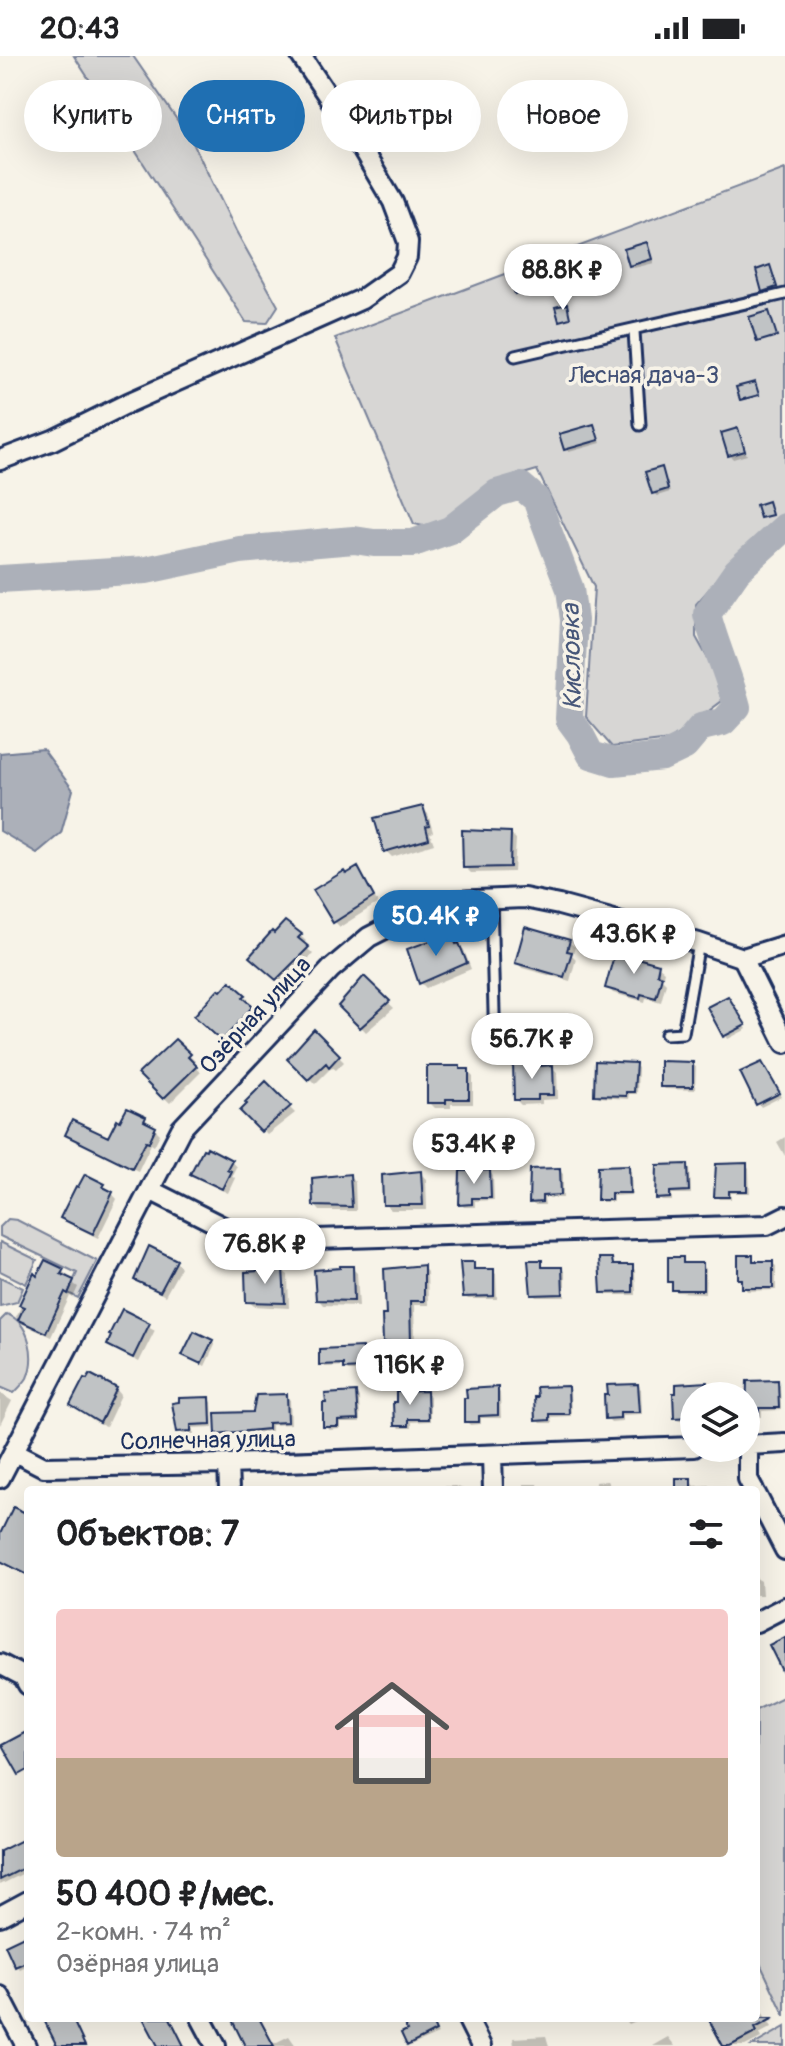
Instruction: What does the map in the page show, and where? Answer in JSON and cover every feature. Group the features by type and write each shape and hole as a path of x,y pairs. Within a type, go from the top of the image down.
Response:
{"street":[{"path":"0,460 53,440 128,403 362,299 399,273 407,257 408,242 393,202 350,129 301,56"},
{"name":"Озёрная улица","path":"0,1478 181,1129 331,969 361,943 416,913 452,901 524,898 699,943 743,958"},
{"path":"785,945 743,958 785,1043"},
{"path":"150,1190 251,1241 767,1225 785,1216"},
{"path":"760,1444 785,1443"},
{"name":"Солнечная улица","path":"15,1452 44,1467 228,1464 680,1448"},
{"path":"492,1455 493,1486"},
{"path":"748,1462 748,1479 752,1486"},
{"path":"228,1464 229,1486"},
{"path":"760,1502 785,1550"},
{"path":"760,1620 785,1607"},
{"path":"0,1664 24,1678"},
{"path":"0,1916 24,1903"},
{"path":"0,1996 26,2046"},
{"path":"203,2022 216,2046"},
{"path":"469,2022 481,2046"}],"lane":[{"path":"515,356 785,294"},
{"path":"634,331 640,425"},
{"path":"491,898 495,1050"},
{"path":"666,1034 683,1033 699,943"}],"green space":[{"path":"74,56 133,56 150,80 90,80"},
{"path":"162,98 178,121 178,152 197,152 236,231 278,306 267,323 246,322 136,152 162,152"},
{"name":"Лесная дача-3","path":"785,169 785,516 744,549 696,604 696,637 712,666 722,701 670,740 612,747 586,717 594,587 537,470 496,482 437,529 414,524 335,338"},
{"path":"8,1219 17,1220 97,1261 78,1298 68,1293 77,1273 0,1236 0,1227"},
{"path":"0,1242 37,1260 26,1284 0,1271"},
{"path":"0,1277 23,1288 17,1302 0,1306"},
{"path":"7,1314 21,1325 31,1351 27,1378 14,1393 0,1387 0,1321"},
{"path":"785,1696 785,2016 760,1963 760,1708"},
{"path":"785,2027 785,2046 752,2046"}],"shaded area":[{"path":"43,749 73,790 61,833 37,853 0,831 0,753"}],"building":[{"path":"647,242 652,259 629,266 624,249"},
{"path":"770,265 777,287 762,292 756,270"},
{"path":"524,270 529,290 515,294 509,274"},
{"path":"567,304 570,318 559,321 555,307"},
{"path":"769,311 777,336 757,342 749,317"},
{"path":"755,382 759,395 740,400 736,387"},
{"path":"594,424 599,440 564,450 559,434"},
{"path":"738,428 745,451 728,456 721,433"},
{"path":"662,467 668,489 652,494 645,472"},
{"path":"768,501 772,515 760,518 756,505"},
{"path":"423,806 429,839 384,852 374,818"},
{"path":"462,830 511,832 510,867 463,868"},
{"path":"358,867 374,897 333,923 313,890 344,871 346,874"},
{"path":"285,921 302,934 298,938 309,947 276,980 249,957"},
{"path":"525,927 570,940 567,951 572,952 564,977 515,963"},
{"path":"452,933 467,963 419,984 407,949"},
{"path":"615,952 659,964 657,974 662,976 656,998 641,994 640,998 605,988"},
{"path":"364,976 390,1001 360,1028 338,1006"},
{"path":"230,981 253,1006 222,1041 194,1016 218,989 221,991"},
{"path":"728,996 746,1025 723,1037 707,1007"},
{"path":"314,1029 340,1055 329,1067 326,1063 308,1080 287,1059"},
{"path":"175,1039 191,1054 188,1057 197,1066 163,1099 138,1074"},
{"path":"595,1061 636,1063 634,1092 626,1092 626,1096 594,1095"},
{"path":"660,1061 693,1062 693,1087 660,1087"},
{"path":"541,1062 541,1066 553,1065 554,1095 538,1095 538,1100 514,1100 513,1063"},
{"path":"762,1062 780,1093 756,1105 740,1072"},
{"path":"427,1066 469,1069 469,1099 427,1103"},
{"path":"266,1081 291,1106 261,1132 240,1111"},
{"path":"127,1108 146,1117 144,1121 156,1127 132,1168 65,1135 72,1120 108,1137"},
{"path":"207,1147 232,1160 227,1169 231,1171 222,1189 190,1174"},
{"path":"747,1163 747,1191 729,1191 729,1197 714,1197 716,1164"},
{"path":"688,1164 689,1191 670,1192 670,1198 656,1199 657,1165"},
{"path":"629,1165 630,1193 611,1193 611,1200 597,1200 598,1166"},
{"path":"560,1168 561,1195 542,1196 542,1202 529,1203 530,1169"},
{"path":"490,1170 491,1198 472,1198 472,1204 459,1205 460,1171"},
{"path":"421,1171 423,1205 383,1205 382,1175"},
{"path":"85,1174 105,1184 103,1187 113,1192 93,1234 60,1218"},
{"path":"350,1174 352,1207 313,1206 312,1178"},
{"path":"149,1246 177,1260 160,1292 134,1280"},
{"path":"738,1255 753,1255 753,1261 773,1261 773,1288 742,1288 742,1279 738,1279"},
{"path":"668,1257 683,1257 683,1263 703,1263 703,1290 672,1290 672,1282 668,1282"},
{"path":"599,1258 612,1258 613,1265 633,1265 633,1292 601,1293"},
{"path":"45,1260 64,1269 61,1274 74,1280 46,1333 18,1320 24,1307 19,1305 34,1273 37,1276"},
{"path":"528,1260 542,1260 542,1267 562,1267 563,1294 531,1295"},
{"path":"460,1262 474,1262 474,1269 494,1269 494,1296 463,1297"},
{"path":"424,1265 424,1301 410,1301 411,1342 383,1343 382,1315 386,1315 384,1269"},
{"path":"353,1266 354,1301 316,1300 314,1270"},
{"path":"283,1268 285,1303 246,1302 245,1272"},
{"path":"122,1309 150,1323 133,1358 107,1345"},
{"path":"194,1331 213,1340 201,1364 182,1355"},
{"path":"362,1347 363,1368 343,1369 343,1364 319,1365 319,1349"},
{"path":"90,1374 117,1388 100,1423 70,1405 84,1378 87,1379"},
{"path":"778,1380 779,1408 760,1408 760,1382 747,1381"},
{"path":"638,1384 640,1412 620,1412 620,1418 605,1419 604,1395 608,1395 607,1385"},
{"path":"676,1384 680,1384 680,1418 674,1418 673,1393 676,1393"},
{"path":"568,1386 569,1414 549,1414 549,1420 535,1421 536,1387"},
{"path":"498,1387 498,1415 479,1416 479,1422 464,1422 466,1389"},
{"path":"427,1391 428,1419 408,1419 408,1426 394,1426 393,1402 396,1402 396,1392"},
{"path":"356,1392 358,1420 338,1421 338,1427 323,1427 325,1394"},
{"path":"287,1394 288,1422 268,1423 268,1429 216,1434 215,1413 253,1412 256,1395"},
{"path":"210,1397 211,1424 191,1425 191,1431 177,1432 172,1403 179,1402 179,1398"},
{"path":"676,1478 691,1478 691,1486 676,1486"},
{"path":"13,1507 24,1512 24,1573 0,1561 0,1534"},
{"path":"785,1637 785,1677 769,1645"},
{"path":"24,1733 24,1772 19,1775 2,1745"},
{"path":"24,1839 24,1868 0,1880 0,1851"},
{"path":"24,1936 24,1963 15,1967 5,1945"},
{"path":"760,2018 774,2018 755,2028 757,2032 730,2046 723,2046 710,2022 760,2022"},
{"path":"45,2022 74,2022 85,2046 57,2046"},
{"path":"145,2022 172,2022 184,2046 158,2046"},
{"path":"233,2022 261,2022 274,2046 245,2046"},
{"path":"403,2022 432,2022 436,2031 407,2046 401,2033 407,2030"}],"waterway":[{"name":"Кисловка","path":"0,579 146,570 240,550 330,542 413,543 450,530 497,493 521,486 536,499 570,589 574,620 569,719 591,755 614,762 662,757 685,746 701,727 723,722 737,707 707,614 737,571 785,527"}]}
